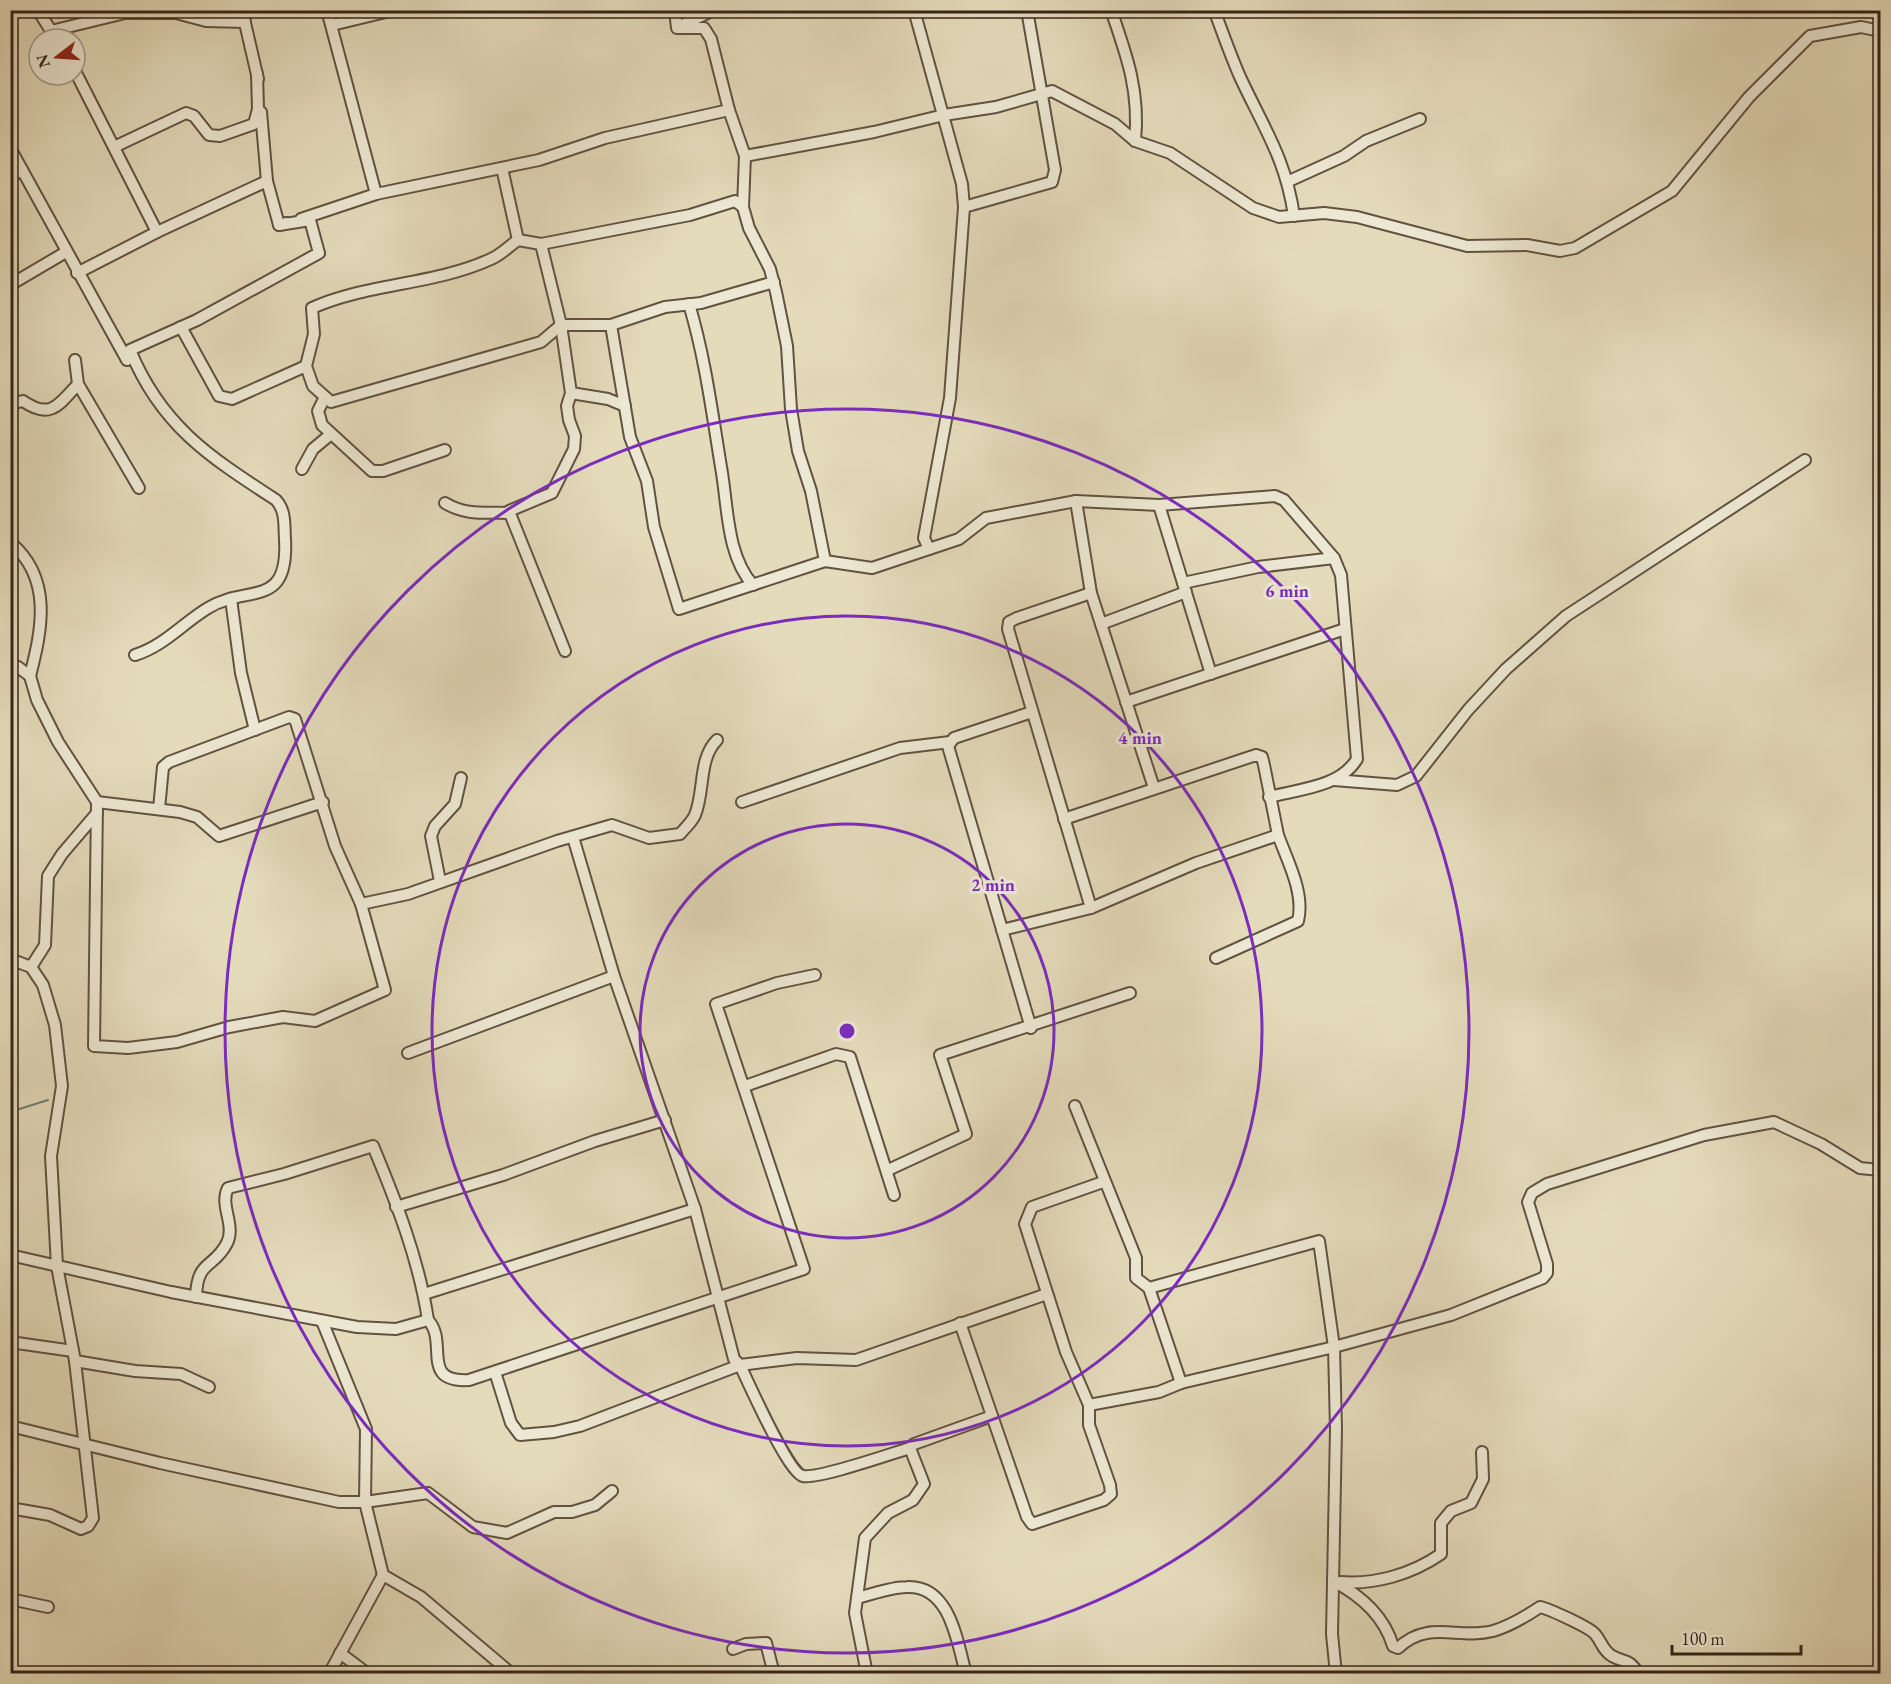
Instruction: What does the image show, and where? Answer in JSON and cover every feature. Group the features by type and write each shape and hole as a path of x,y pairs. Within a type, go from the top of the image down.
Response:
{"street":[{"path":"38,10 49,27"},
{"path":"327,10 376,194"},
{"path":"332,26 394,10"},
{"path":"675,10 677,28"},
{"path":"677,28 714,10"},
{"path":"914,10 962,184 964,207 950,398 924,538 929,549"},
{"path":"964,207 1052,182 1055,170 1027,10"},
{"path":"1111,10 1128,59 1138,110 1136,141"},
{"path":"1214,10 1241,78 1265,125 1289,181 1294,216"},
{"path":"79,27 124,13 176,13 206,21 244,16 257,74 267,181 279,225"},
{"path":"745,156 874,132 944,115 996,106 1052,91 1115,124 1136,141 1170,153 1253,208 1279,217 1324,213 1357,217 1467,246 1527,245 1560,251 1575,248 1672,191 1749,97 1810,36 1862,27 1881,31"},
{"path":"677,28 704,28 711,39 729,110 745,156 743,207 774,282 787,345 791,409 798,451 812,491 825,561"},
{"path":"114,147 186,113 194,116 209,135 220,136 254,124 258,109 257,74"},
{"path":"83,87 157,232"},
{"path":"279,225 376,194 539,160 605,138 729,110"},
{"path":"1289,181 1344,156 1366,141 1420,119"},
{"path":"10,148 77,273 123,350 132,374"},
{"path":"502,168 518,240"},
{"path":"10,177 22,170"},
{"path":"77,273 157,232 267,181"},
{"path":"743,207 735,201 690,215 542,244 518,240 492,259 408,284 331,300 312,308 314,334 306,366 313,386 331,402 541,342 561,325 611,325 665,308 774,282"},
{"path":"135,655 152,650 209,607 231,599 261,594 278,579 286,562 283,507 218,462 176,427 143,382 130,350 182,327 319,253 310,220 279,225"},
{"path":"510,513 509,511 552,493 574,449 575,436 567,406 571,393 561,325 542,244"},
{"path":"10,285 66,252"},
{"path":"689,304 702,348 729,522 741,572 753,585"},
{"path":"611,325 630,437 647,480 654,527 679,609 825,561 872,568 959,539 986,518 1076,501 1159,505 1275,496 1284,500 1334,558 1341,575 1357,759 1349,772 1334,780 1269,797"},
{"path":"182,327 219,396 225,399 232,399 306,366"},
{"path":"75,360 78,384 139,488"},
{"path":"10,404 23,401 35,410 45,411 58,406 78,384"},
{"path":"571,393 608,399 625,406"},
{"path":"325,397 318,411 322,425 372,471 383,471 445,450"},
{"path":"302,469 313,449 331,434"},
{"path":"1334,780 1397,785 1416,776 1484,693 1566,616 1590,603 1710,520 1805,460"},
{"path":"1076,501 1091,593 1154,788"},
{"path":"445,503 459,512 470,514 510,513"},
{"path":"1159,505 1211,674"},
{"path":"510,513 564,651"},
{"path":"10,542 31,568 42,599 42,629 30,676 37,700 58,742 97,807 94,1046 128,1048 177,1042 229,1027 283,1017 315,1021 385,990 361,904 335,846 295,719 289,717 164,767 159,809"},
{"path":"1101,624 1184,588 1258,567 1334,558"},
{"path":"1091,593 1009,622 1008,629 1091,909"},
{"path":"231,599 241,673 255,730"},
{"path":"1126,702 1345,629"},
{"path":"10,666 18,667 30,676"},
{"path":"742,802 792,784 836,772 900,748 950,742 1032,712"},
{"path":"361,904 408,894 440,881 612,825 649,838 680,834 694,817 702,792 708,749 717,740"},
{"path":"950,742 948,749 1031,1028"},
{"path":"1064,819 1256,755 1262,757 1278,835 1301,909 1298,921 1216,958"},
{"path":"440,881 431,836 435,826 455,804 460,778"},
{"path":"97,807 159,809 197,817 219,836 323,802"},
{"path":"31,967 45,945 48,876 97,807"},
{"path":"1002,930 1091,909 1196,863 1278,835"},
{"path":"573,837 614,976 695,1209 720,1298 734,1359 740,1365 785,1457 802,1476 822,1474 910,1448 914,1444 992,1416"},
{"path":"10,959 31,967 43,985 55,1025 62,1086 51,1156 57,1266 74,1356 93,1518 88,1526 81,1529 72,1527 50,1515 10,1508"},
{"path":"196,1297 199,1272 228,1241 230,1230 224,1196 228,1188 284,1174 373,1146 396,1207 424,1294 428,1320 435,1331 440,1370 446,1378 469,1380 804,1269 745,1086 728,1047 716,1004 777,983 815,975"},
{"path":"408,1053 614,976"},
{"path":"888,1170 966,1134 940,1055 1031,1028 1130,993"},
{"path":"745,1086 836,1054 850,1057 888,1170 894,1195"},
{"path":"1075,1106 1103,1182 1136,1258 1136,1278 1149,1288 1181,1383"},
{"path":"396,1207 503,1175 595,1141 665,1120"},
{"path":"1089,1405 1159,1392 1181,1383 1334,1347 1452,1315 1543,1278 1547,1273 1547,1264 1528,1202 1532,1193 1547,1184 1704,1135 1774,1122 1821,1144 1860,1168 1881,1170"},
{"path":"960,1323 1027,1517 1032,1524 1104,1500 1111,1494 1110,1485 1089,1425 1089,1405 1066,1352 1025,1224 1032,1206 1103,1182"},
{"path":"424,1294 597,1237 695,1209"},
{"path":"1149,1288 1319,1241 1334,1347 1332,1634 1336,1674"},
{"path":"10,1255 196,1297 322,1321 396,1329 428,1320"},
{"path":"495,1372 510,1423 520,1436 554,1432 580,1426 740,1365 797,1358 856,1360 1047,1294"},
{"path":"322,1321 366,1429 365,1502 383,1575 373,1591 372,1600 329,1674"},
{"path":"10,1342 135,1371 181,1374 209,1386"},
{"path":"10,1425 255,1485 339,1502 365,1502 428,1493 473,1527 507,1533 554,1512 572,1512 595,1504 612,1491"},
{"path":"867,1674 855,1613 865,1538 888,1513 913,1500 924,1484 910,1448"},
{"path":"1333,1581 1358,1584 1391,1578 1441,1554 1440,1523 1451,1512 1471,1503 1483,1479 1482,1452"},
{"path":"383,1575 421,1597 512,1674"},
{"path":"1333,1581 1357,1594 1381,1623 1393,1646 1398,1648 1420,1633 1491,1631 1514,1623 1540,1607 1556,1611 1594,1633 1601,1647 1612,1657 1630,1662 1639,1674"},
{"path":"857,1598 906,1586 925,1588 939,1599 950,1619 963,1672"},
{"path":"10,1599 48,1607"},
{"path":"733,1648 746,1644 766,1643 774,1674"},
{"path":"340,1653 368,1674"}],"waterway":[{"path":"10,1112 48,1100"}]}
